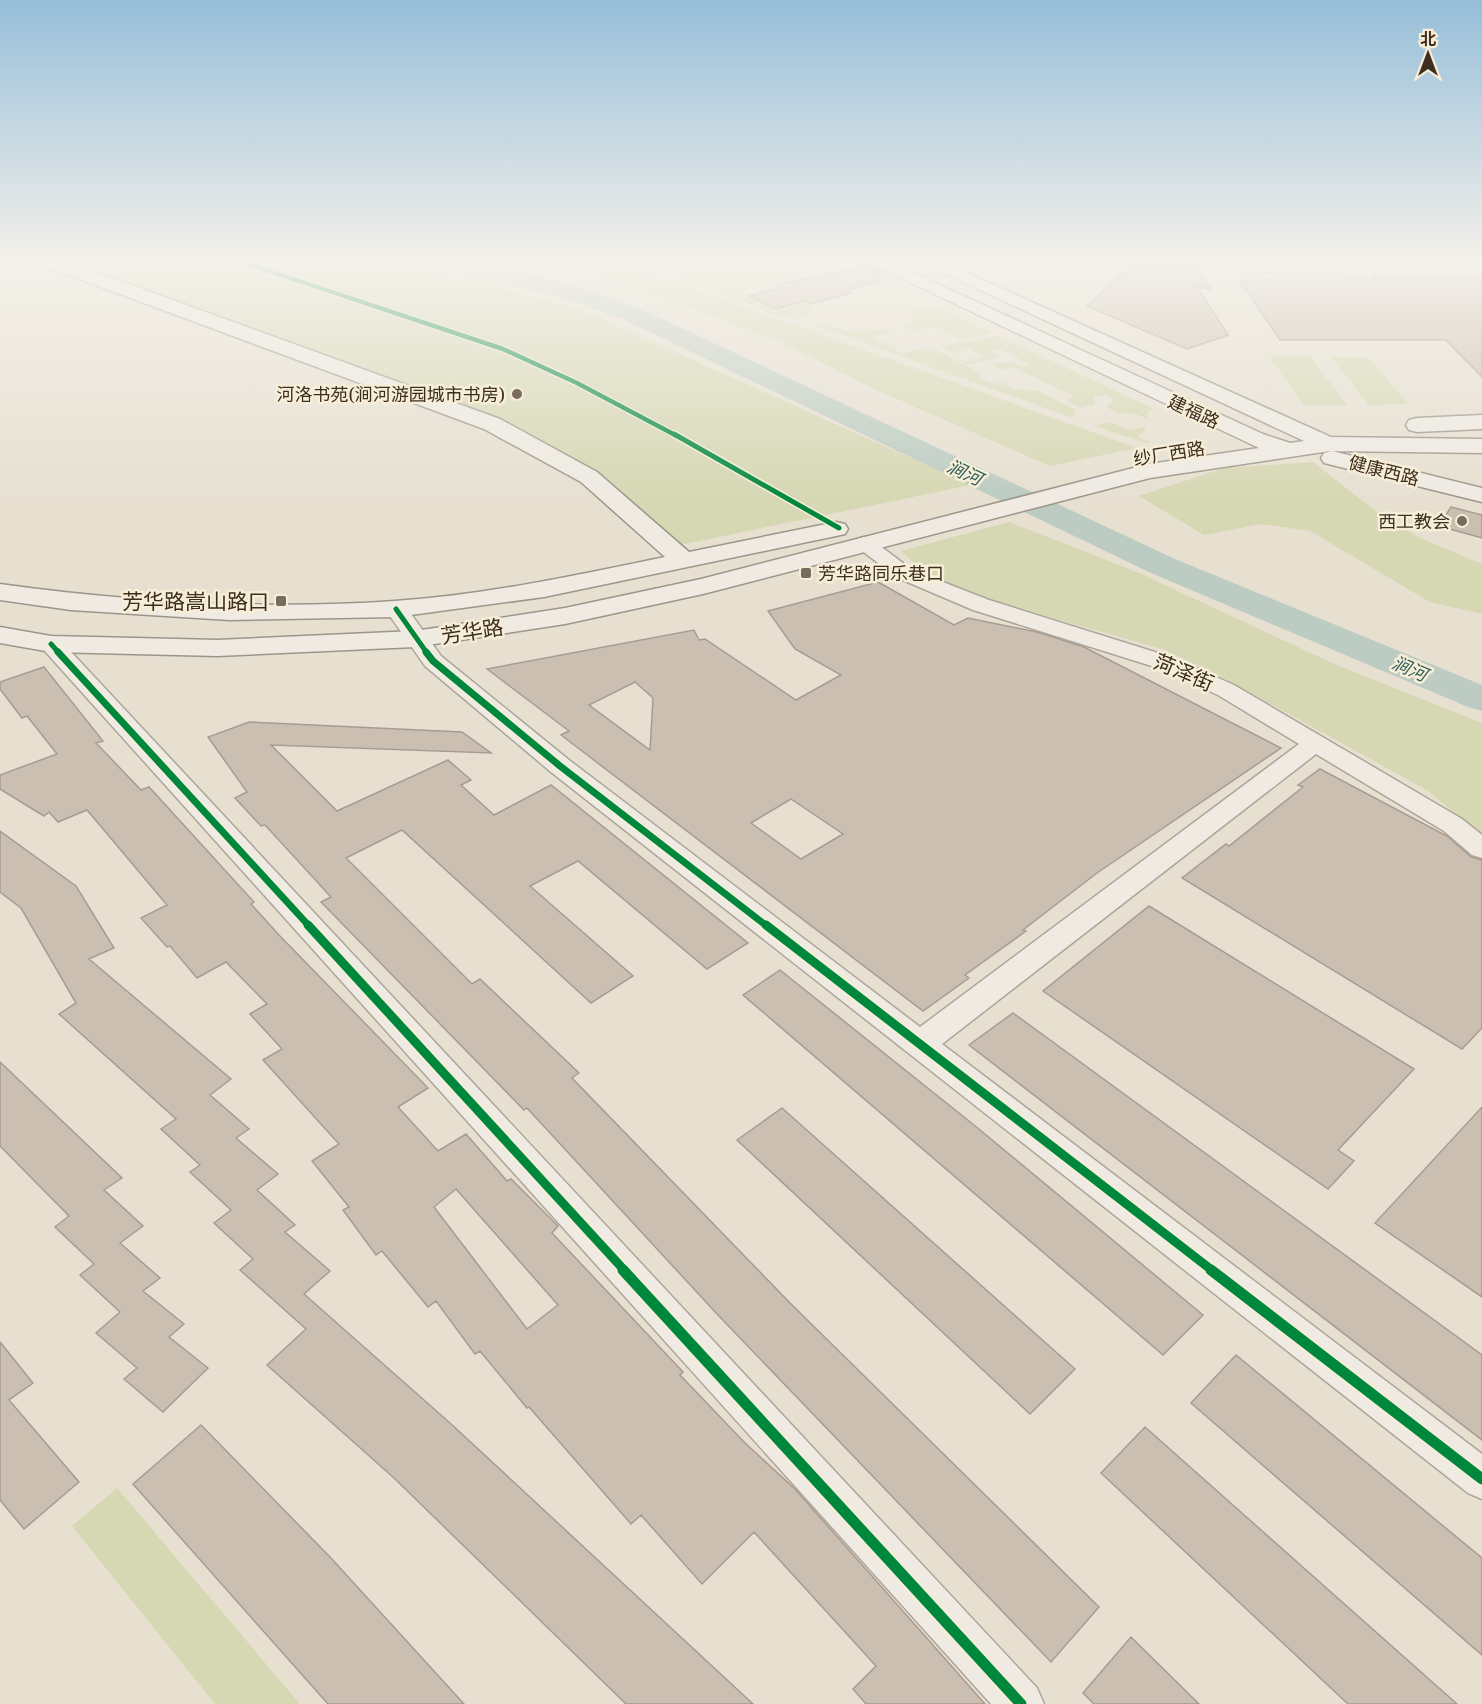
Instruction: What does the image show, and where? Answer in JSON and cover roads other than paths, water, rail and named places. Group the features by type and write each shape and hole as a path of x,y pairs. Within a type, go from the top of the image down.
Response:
{"main road":[{"path":"267,342 492,424 589,477 685,561"},
{"name":"建福路","path":"1046,342 1255,439 1285,450"},
{"name":"建福路","path":"1101,342 1303,434 1330,444"},
{"name":"纱厂西路","path":"869,535 1141,465 1255,439 1482,422"},
{"path":"1330,444 1482,437"},
{"name":"纱厂西路","path":"1141,465 1330,444 1482,446"},
{"name":"健康西路","path":"1330,444 1482,485"},
{"name":"健康西路","path":"1285,450 1352,461 1482,495"},
{"name":"芳华路","path":"0,592 71,602 229,612 396,609 543,589 685,561 869,535"},
{"name":"芳华路","path":"0,635 51,644 218,648 415,639 565,616 703,586 869,535"}],"street":[{"name":"菏泽街","path":"869,535 905,574 981,605 1166,663 1226,690 1317,742 1453,825 1482,849"},
{"path":"396,609 415,639 433,661 560,766 1482,1479"},
{"path":"51,644 1021,1704"},
{"path":"920,1044 1317,742"}],"waterway":[{"name":"涧河","path":"690,342 1163,566 1482,699"}],"place":[{"name":"河洛书苑(涧河游园城市书房)","path":"517,394"},
{"name":"西工教会","path":"1462,521"},
{"name":"芳华路同乐巷口","path":"806,573"},
{"name":"芳华路嵩山路口","path":"281,601"}]}
